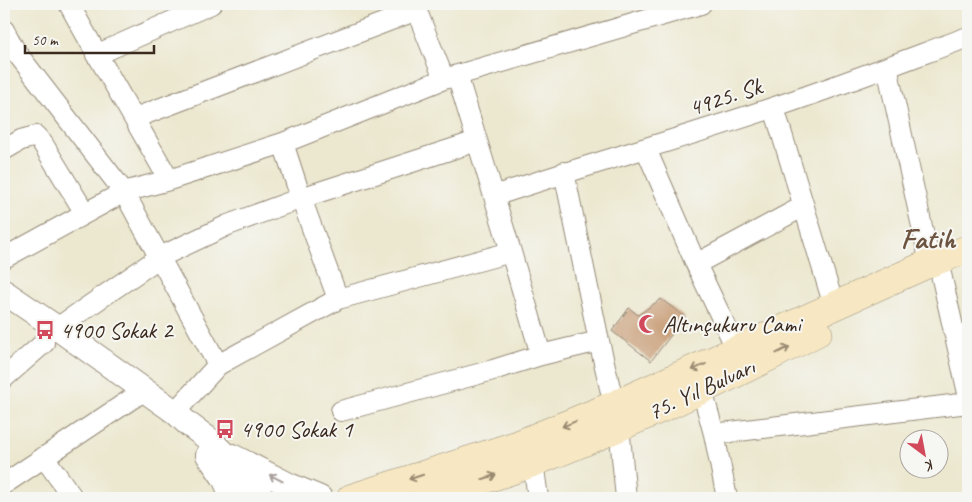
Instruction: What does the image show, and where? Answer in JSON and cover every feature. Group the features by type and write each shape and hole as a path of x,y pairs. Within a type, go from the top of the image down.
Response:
{"main road":[{"name":"75. Yıl Bulvarı","path":"617,416 702,390 825,328 968,249"},
{"name":"75. Yıl Bulvarı","path":"427,498 534,462 737,350 834,306 936,268 968,265"},
{"path":"351,498 519,444 617,416"}],"street":[{"path":"69,4 96,55 169,180"},
{"path":"96,55 211,4"},
{"path":"4,258 124,192 169,180 283,143 450,77 701,4"},
{"path":"134,118 415,7 450,77 477,141 541,355"},
{"path":"4,30 10,55 124,192 218,365"},
{"name":"4925. Sk","path":"494,196 564,172 646,149 774,108 968,37"},
{"path":"887,67 968,393"},
{"path":"774,108 834,306"},
{"path":"4,150 21,140 36,136 43,144 85,212"},
{"path":"4,378 50,335 160,257 228,225 301,198 477,141"},
{"path":"283,143 338,299"},
{"path":"646,149 696,264 737,350"},
{"path":"564,172 599,341 617,416 626,498"},
{"path":"696,264 804,206"},
{"path":"182,418 218,365 338,299 511,252"},
{"path":"4,292 50,335 145,390 210,440 262,498"},
{"path":"341,411 541,355 599,341"},
{"path":"4,484 145,390"},
{"path":"702,390 728,498"},
{"path":"714,434 968,403"},
{"path":"182,418 224,478 233,498"},
{"path":"221,451 289,485 320,498"},
{"path":"44,457 73,498"},
{"path":"534,462 538,498"}],"building":[{"name":"Altınçukuru Cami","path":"661,299 685,317 651,361 612,331 629,308 638,315"}],"place":[{"name":"Altınçukuru Cami","path":"648,324"},
{"name":"4900 Sokak 2","path":"45,330"},
{"name":"4900 Sokak 1","path":"225,429"}],"district":[{"name":"Fatih","path":"928,238"}]}
